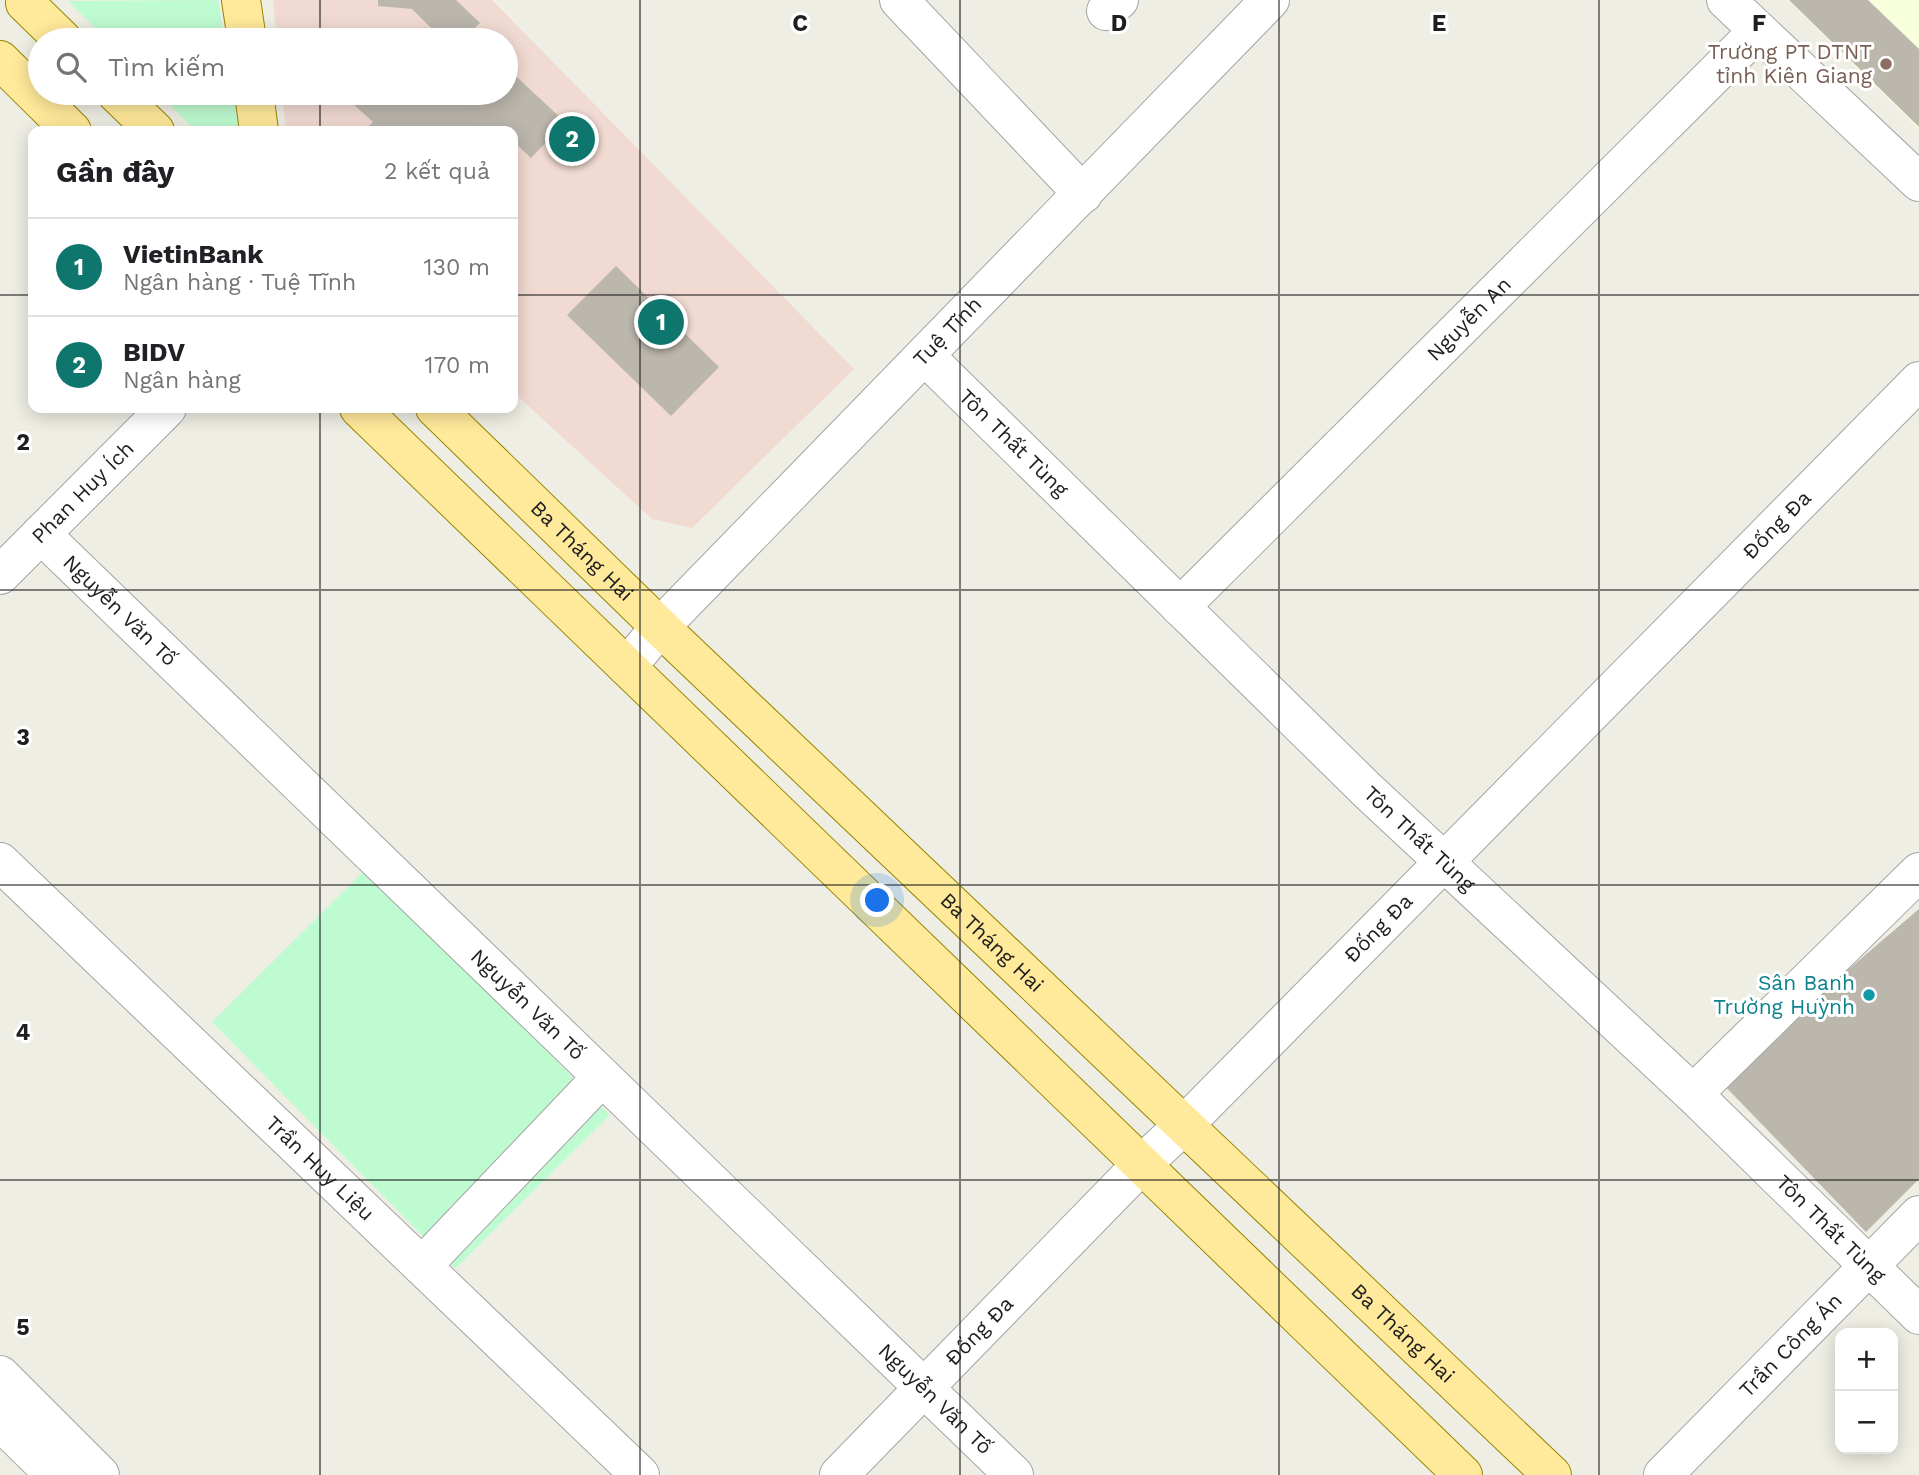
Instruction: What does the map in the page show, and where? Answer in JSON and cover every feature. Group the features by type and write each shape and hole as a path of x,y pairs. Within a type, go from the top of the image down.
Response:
{"main road":[{"path":"241,0 245,28"},
{"path":"0,40 13,29 24,1"},
{"path":"24,1 51,28"},
{"path":"0,60 28,88"},
{"path":"46,105 67,126"},
{"path":"128,105 150,126"},
{"path":"256,105 258,126"},
{"path":"364,413 1463,1475"},
{"name":"Ba Tháng Hai","path":"440,413 660,627 1552,1475"}],"street":[{"path":"899,0 1083,194"},
{"name":"Tuệ Tĩnh","path":"628,667 660,627 1269,0"},
{"path":"1726,0 1919,182"},
{"name":"Nguyễn An","path":"1180,607 1758,31"},
{"name":"Tôn Thất Tùng","path":"925,356 1368,791 1693,1094 1919,1315"},
{"name":"Đống Đa","path":"839,1475 1142,1164 1184,1125 1919,382"},
{"name":"Phan Huy Ích","path":"0,575 162,413"},
{"name":"Nguyễn Văn Tố","path":"41,534 1014,1475"},
{"name":"Trần Huy Liệu","path":"0,862 640,1475"},
{"path":"1693,1094 1919,872"},
{"path":"422,1266 602,1077"},
{"name":"Trần Công Án","path":"1663,1475 1919,1215"},
{"path":"0,1375 100,1475"},
{"path":"0,1421 55,1475"}],"shaded area":[{"path":"273,0 492,0 854,369 692,528 652,519 518,397 518,126 285,126 283,105 518,105 518,28 276,28"},
{"name":"Trường PT DTNT tỉnh Kiên Giang","path":"1788,0 1919,0 1919,129"}],"green space":[{"path":"218,0 223,28 95,28 68,1"},
{"path":"170,105 235,105 239,126 191,126"},
{"path":"367,868 610,1115 455,1269 212,1022"}],"building":[{"path":"378,0 456,0 480,23 475,28 431,28 412,9 378,6"},
{"name":"Trường PT DTNT tỉnh Kiên Giang","path":"1789,0 1868,0 1919,49 1919,127"},
{"path":"518,78 565,122 531,158 518,146 518,126 369,126 373,122 354,105 518,105"},
{"path":"616,266 719,367 671,416 567,315"},
{"name":"Sân Banh Trường Huỳnh","path":"1919,909 1919,1179 1866,1232 1719,1080"}],"place":[{"name":"Trường PT DTNT tỉnh Kiên Giang","path":"1886,64"},
{"name":"BIDV","path":"572,139"},
{"name":"VietinBank","path":"661,322"},
{"name":"Sân Banh Trường Huỳnh","path":"1869,995"}]}
